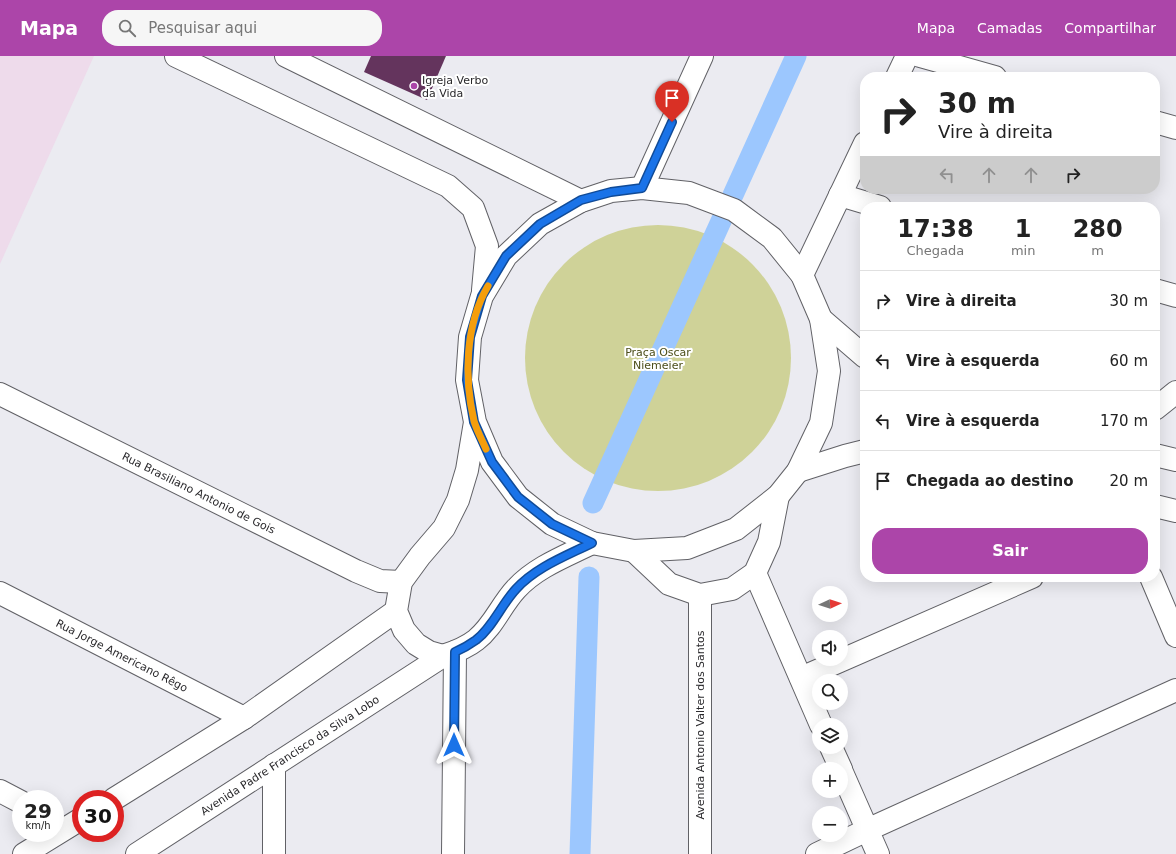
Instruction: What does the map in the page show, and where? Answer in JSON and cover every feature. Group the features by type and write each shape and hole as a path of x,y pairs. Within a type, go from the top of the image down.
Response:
{"street":[{"path":"176,56 448,186 473,208 487,246 482,296 470,337 467,380 474,422 492,462 518,497 552,524 592,543 634,551 687,548 736,529 778,496 798,471 820,423 829,371 821,319 802,275 772,238 734,210 689,193 642,188 611,192 581,200 540,224 506,256 482,296"},
{"path":"286,56 581,200"},
{"path":"642,188 702,56"},
{"path":"899,72 907,56"},
{"path":"920,56 977,72"},
{"path":"1160,123 1176,128"},
{"path":"802,275 860,153"},
{"path":"840,195 863,202"},
{"path":"1160,291 1176,296"},
{"path":"821,319 860,353"},
{"path":"1160,404 1176,392"},
{"name":"Rua Brasiliano Antonio de Gois","path":"0,394 356,571 380,581 400,582"},
{"path":"453,854 449,654 429,652 416,644 404,630 396,611 400,582 444,528 458,500 467,470 474,422"},
{"path":"798,471 860,452"},
{"path":"1160,456 1176,460"},
{"path":"634,551 669,584 700,595 732,589 755,573 769,542 778,496"},
{"path":"1160,507 1176,511"},
{"name":"Avenida Padre Francisco da Silva Lobo","path":"137,854 449,654 468,646 478,639 491,624 516,589 534,572 592,543"},
{"path":"755,573 818,718"},
{"path":"801,678 1021,582"},
{"path":"1153,582 1176,636"},
{"name":"Rua Jorge Americano Rêgo","path":"0,593 244,718"},
{"name":"Avenida Antonio Valter dos Santos","path":"700,595 700,854"},
{"path":"124,793 244,718 396,611"},
{"path":"817,854 1176,690"},
{"path":"274,765 274,854"},
{"path":"848,786 878,854"},
{"path":"0,791 12,797"},
{"path":"24,854 68,822"}],"shaded area":[{"path":"0,56 94,56 0,264"}],"green space":[{"name":"Praça Oscar Niemeier","path":"658,225 684,228 709,235 732,248 752,264 768,284 781,307 788,332 791,358 788,384 781,409 768,432 752,452 732,468 709,481 684,488 658,491 632,488 607,481 584,468 564,452 548,432 535,409 528,384 525,358 528,332 535,307 548,284 564,264 584,248 607,235 632,228"}],"building":[{"name":"Igreja Verbo da Vida","path":"371,56 446,56 427,100 364,72"}],"waterway":[{"path":"733,195 796,56"},
{"path":"593,503 722,219"},
{"path":"580,854 589,577"}],"slow traffic":[{"path":"486,449 474,422 467,380 470,337 482,296 488,286"}],"place":[{"name":"Igreja Verbo da Vida","path":"414,86"}],"route":[{"path":"454,745 455,652 478,639 491,624 516,589 534,572 592,543 552,524 518,497 492,462 474,422 467,380 470,337 482,296 506,256 540,224 581,200 611,192 642,188 672,122"}]}
